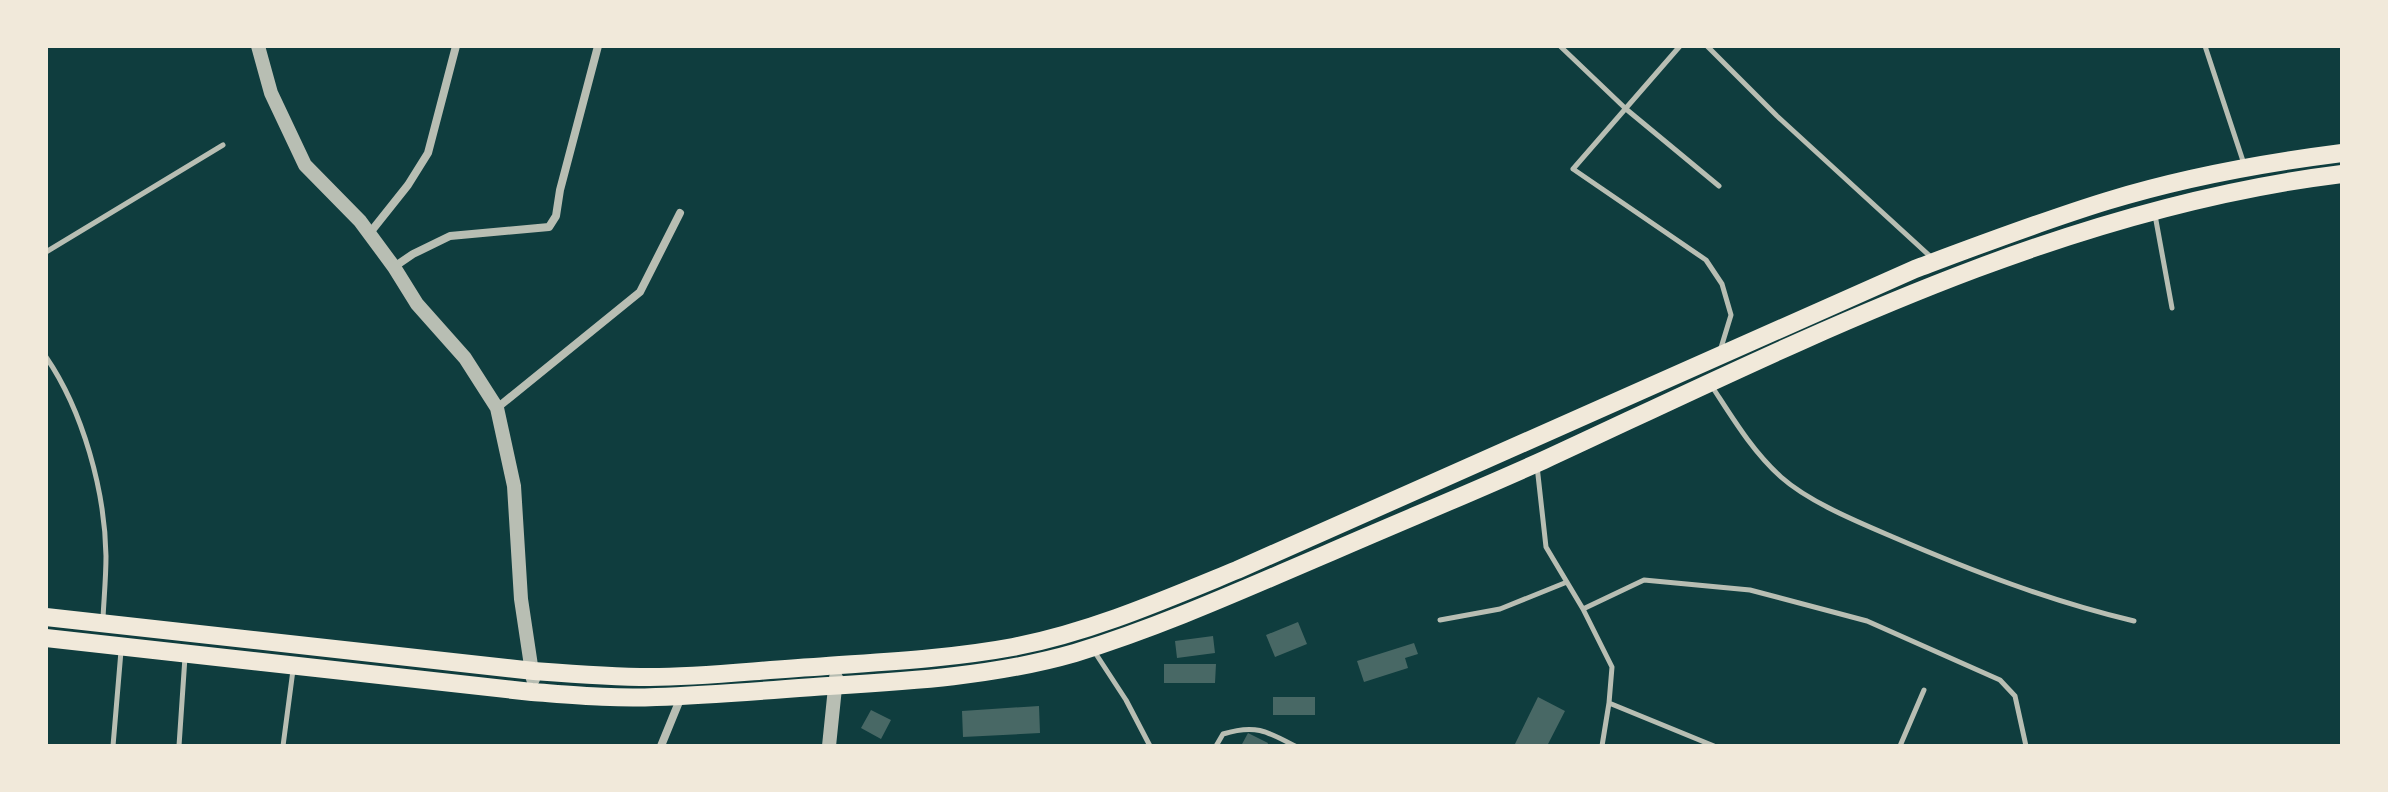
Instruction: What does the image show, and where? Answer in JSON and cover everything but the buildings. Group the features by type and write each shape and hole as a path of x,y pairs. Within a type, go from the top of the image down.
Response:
{"highway":[{"path":"46,617 534,671 652,677 908,660 1013,647 1066,634 1141,609 1237,570 1936,262 2109,201 2245,169 2342,153"},
{"path":"46,638 532,692 612,697 681,696 897,682 1017,667 1147,629 1217,600 1537,463 1709,383 1944,280 2032,248 2154,210 2253,187 2342,174"},
{"path":"1936,262 1944,280"},
{"path":"741,672 741,692"}],"street":[{"path":"258,46 271,93 305,165 360,221 417,304 465,358 497,408 514,486 521,599 534,671 532,692"},
{"path":"369,235 408,185 428,153 456,46"},
{"path":"394,267 450,236 549,227 556,216 598,46"},
{"path":"497,408 640,292 680,213"},
{"path":"829,746 837,686 834,665"},
{"path":"661,746 681,696"}],"lane":[{"path":"1560,46 1626,109 1719,186"},
{"path":"1680,46 1573,169 1706,260 1722,284 1731,315 1718,356"},
{"path":"1707,46 1777,116 1936,262"},
{"path":"2205,46 2245,169"},
{"path":"46,252 223,145"},
{"path":"2154,210 2172,308"},
{"path":"46,357 62,380 90,455 102,503 106,556 103,623"},
{"path":"1709,383 1754,449 1782,478 1843,516 1968,569 2086,609 2134,621"},
{"path":"1537,463 1546,547 1583,609 1612,667 1602,746"},
{"path":"1583,609 1644,580 1750,590 1867,621 2000,680 2015,696 2026,746"},
{"path":"1440,620 1500,609 1567,582"},
{"path":"179,746 189,633"},
{"path":"113,746 121,646"},
{"path":"1091,647 1126,700 1150,746"},
{"path":"283,746 294,665"},
{"path":"1900,746 1924,690"},
{"path":"1609,703 1714,746"},
{"path":"1216,746 1223,734 1244,728 1268,732 1295,746"}]}
